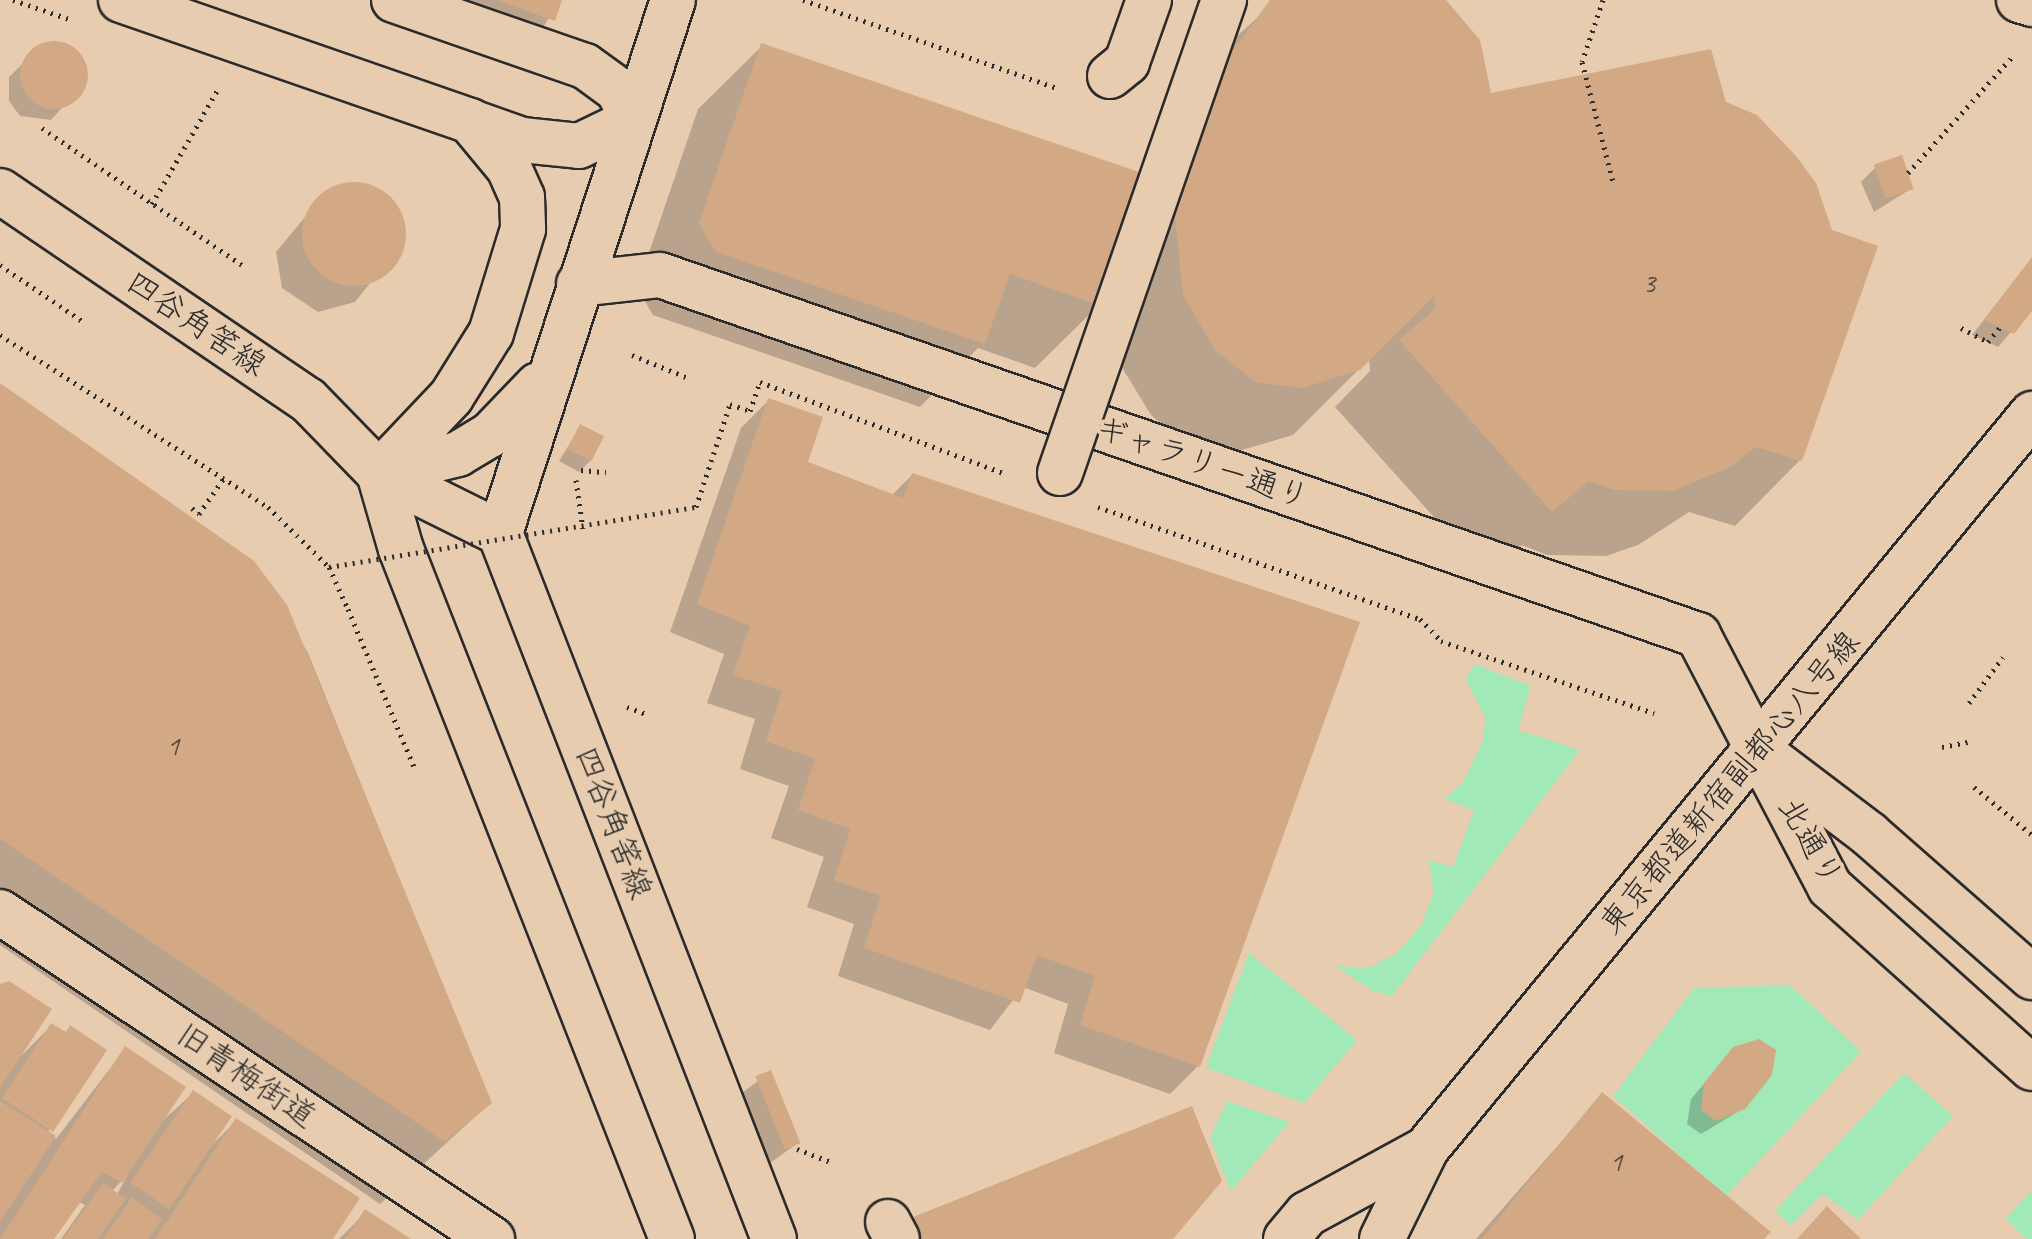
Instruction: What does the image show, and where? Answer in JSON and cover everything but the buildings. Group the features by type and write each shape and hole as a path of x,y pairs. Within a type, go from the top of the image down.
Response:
{"main road":[{"path":"121,0 535,143 579,146 633,120"},
{"path":"394,0 585,66 618,90 633,120"},
{"path":"1110,76 1127,62 1149,0"},
{"path":"1060,473 1224,0"},
{"path":"500,533 633,120 665,9"},
{"path":"379,473 475,363 523,229 522,197 509,168 470,121"},
{"name":"四谷角筈線","path":"0,191 308,400 379,473 500,533 774,1239"},
{"name":"ギャラリー通り","path":"579,284 660,275 1698,635 1758,750"},
{"path":"379,473 424,466 490,435 550,370"},
{"name":"東京都道新宿副都心八号線","path":"1382,1239 1426,1149 2032,414"},
{"name":"四谷角筈線","path":"379,473 401,549 672,1239"},
{"name":"北通り","path":"1758,750 1869,834 2032,977"},
{"name":"北通り","path":"1758,750 1830,887 2032,1068"},
{"name":"旧青梅街道","path":"0,912 492,1239"},
{"name":"東京都道新宿副都心八号線","path":"1286,1239 1307,1214 1426,1149"}],"path":[{"path":"803,0 1068,91"},
{"path":"1603,0 1582,62 1614,186"},
{"path":"1908,173 2009,65 2024,16"},
{"path":"152,204 220,86"},
{"path":"42,128 242,265"},
{"path":"0,266 82,321 0,266"},
{"path":"1961,328 1988,342 2000,327"},
{"path":"0,335 268,507 329,567 414,767"},
{"path":"632,355 686,377"},
{"path":"583,529 575,473 584,454 580,475 606,472"},
{"path":"192,508 199,514 226,475"},
{"path":"329,567 583,529 696,507"},
{"path":"1441,641 1654,713"},
{"path":"1969,703 2003,657"},
{"path":"1942,747 1968,742"},
{"path":"1974,787 2031,834"},
{"path":"792,1147 829,1161"}],"green space":[{"path":"1474,664 1531,686 1518,730 1580,750 1392,996 1373,991 1335,966 1368,968 1396,954 1422,924 1434,891 1428,860 1453,867 1474,810 1445,799 1464,781 1483,740 1486,719 1466,680"},
{"path":"1249,953 1357,1040 1304,1103 1206,1068"},
{"path":"1790,985 1861,1052 1726,1196 1613,1096 1694,988"},
{"path":"1904,1073 1953,1116 1858,1220 1823,1194 1791,1225 1775,1211"},
{"path":"1227,1101 1289,1122 1231,1191 1210,1138"},
{"path":"2032,1190 2032,1239 2027,1239 2005,1219"}]}
